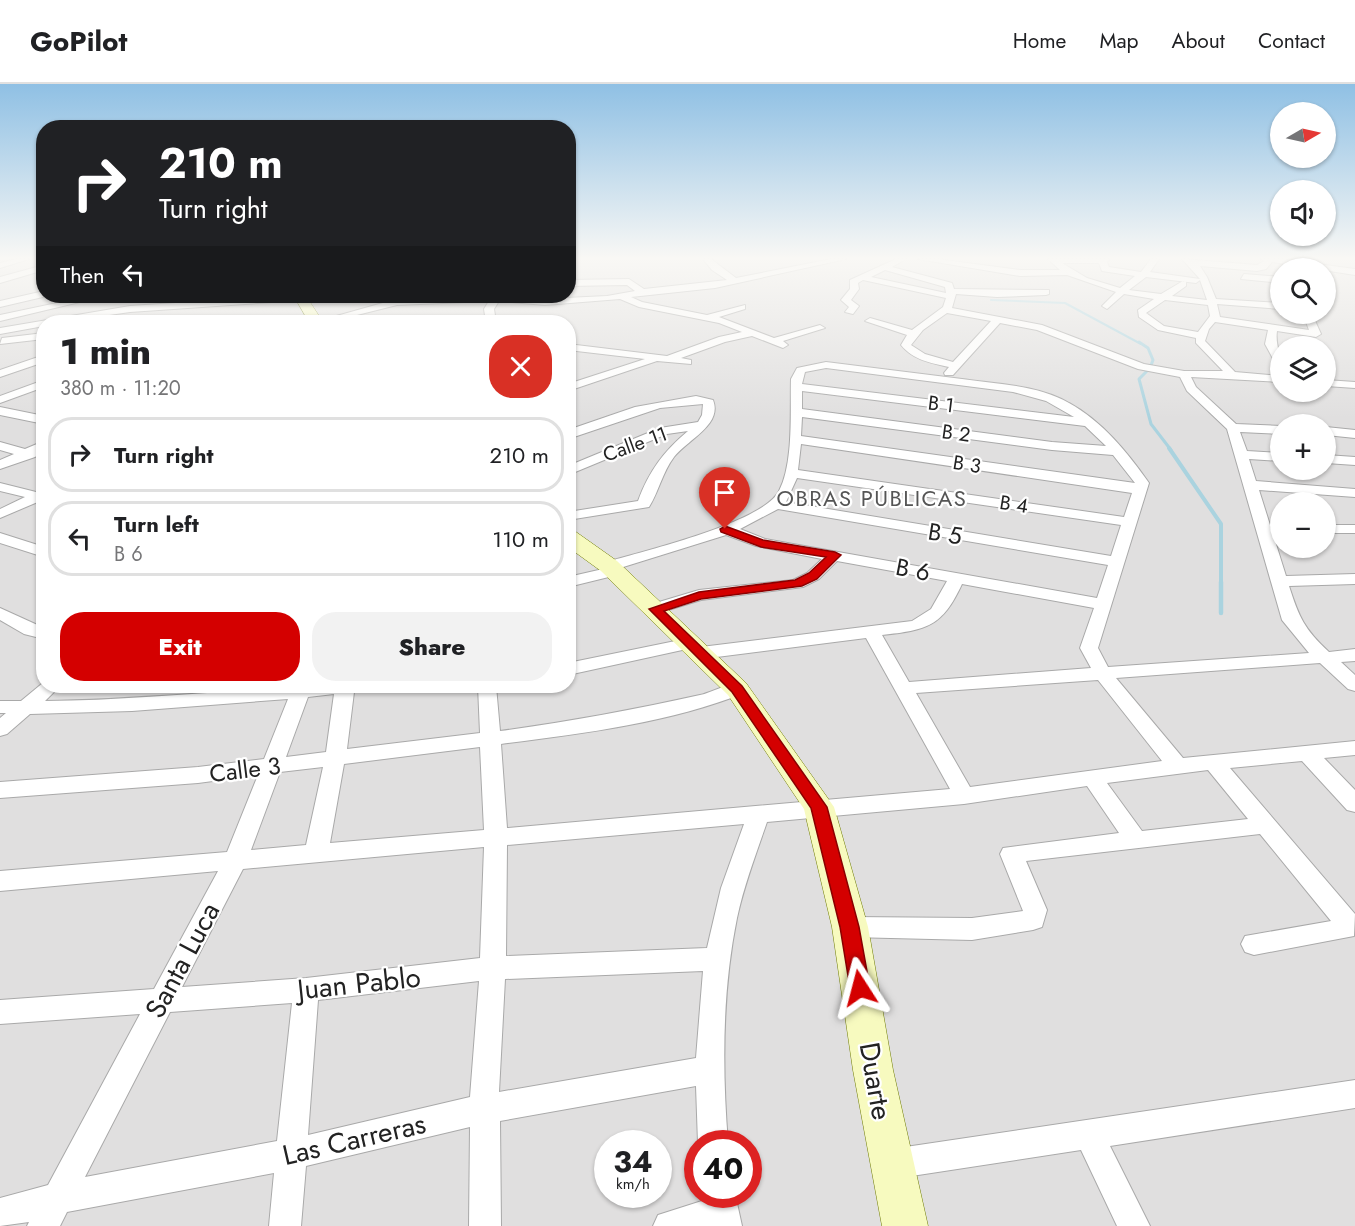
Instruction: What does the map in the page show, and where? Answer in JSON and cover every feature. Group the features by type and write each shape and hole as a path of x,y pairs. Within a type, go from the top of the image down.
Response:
{"street":[{"path":"0,318 26,312"},
{"path":"92,315 108,312"},
{"path":"679,312 707,318 778,343 820,328"},
{"path":"707,318 725,312"},
{"path":"944,312 913,334 906,345 910,351 954,365"},
{"path":"962,312 1039,327 1132,364 1184,374 1270,378"},
{"path":"1141,312 1154,325 1201,336"},
{"path":"1212,312 1213,319 1200,341 1232,375"},
{"path":"945,380 954,365 999,318"},
{"path":"1213,319 1316,334 1312,324"},
{"path":"870,321 913,334"},
{"path":"0,331 36,324"},
{"path":"1272,336 1273,328"},
{"path":"576,386 723,339 754,333"},
{"path":"2,348 36,338"},
{"path":"576,348 687,362"},
{"path":"579,358 599,349"},
{"path":"0,374 36,361"},
{"path":"576,580 725,529 765,512 784,497 791,473 797,387 801,370 826,365 1041,395 1071,409 1086,422 1118,452 1142,483 1115,561 1089,648 1103,674 1178,766"},
{"path":"1184,374 1191,389 1233,428 1292,620 1311,645 1355,685"},
{"path":"1336,384 1355,385"},
{"name":"B 1","path":"797,387 1086,422"},
{"path":"0,400 36,388"},
{"path":"576,432 650,407 702,400 709,402 708,415 702,425 670,453 652,481 644,504 576,515"},
{"path":"0,411 36,418"},
{"name":"B 2","path":"795,412 1052,446 1118,452"},
{"name":"Calle 11","path":"576,467 664,431 702,425"},
{"path":"1233,428 1270,430"},
{"path":"1336,432 1355,434"},
{"name":"B 3","path":"794,439 1140,490"},
{"path":"0,446 36,455"},
{"path":"0,465 36,449"},
{"path":"1241,455 1270,456"},
{"path":"1336,460 1355,461"},
{"name":"B 4","path":"791,473 1129,522"},
{"path":"1250,485 1355,493"},
{"path":"0,487 36,496"},
{"path":"0,514 36,499"},
{"name":"B 5","path":"774,504 1115,561"},
{"path":"1264,528 1270,528"},
{"name":"B 6","path":"725,529 761,543 1102,604"},
{"path":"1336,529 1355,529"},
{"path":"0,538 36,549"},
{"name":"Duarte","path":"576,543 612,569 737,689 819,807 850,927 905,1226"},
{"path":"655,609 699,595 798,584 813,576 835,555"},
{"path":"576,668 696,648 916,626 931,620 940,612 957,578"},
{"path":"1279,581 1355,579"},
{"path":"0,613 36,632"},
{"path":"871,631 964,796"},
{"path":"905,688 1355,655"},
{"name":"Calle 3","path":"0,790 75,786 269,768 490,740 583,727 712,699 737,689"},
{"path":"0,729 42,693"},
{"path":"0,707 127,707 262,693"},
{"name":"Santa Luca","path":"43,1226 117,1090 160,1001 235,861 298,693"},
{"path":"316,854 336,759 344,693"},
{"path":"485,1226 484,1109 493,968 496,838 487,693"},
{"path":"0,881 964,796 1178,766 1355,748"},
{"path":"1307,753 1355,804"},
{"path":"1213,762 1348,923 1345,929 1254,944"},
{"path":"1092,778 1136,840"},
{"path":"712,1130 708,1070 718,959 732,890 758,815"},
{"path":"850,927 972,929 1034,920 1035,910 1011,854 1266,825"},
{"name":"Juan Pablo","path":"0,1012 306,990 493,968 718,959"},
{"path":"285,1226 306,990"},
{"name":"Las Carreras","path":"0,1214 58,1198 292,1154 484,1109 708,1070"},
{"path":"892,1164 1355,1094"},
{"path":"1089,1135 1134,1226"},
{"path":"669,1226 722,1210"}],"shaded area":[{"path":"0,312 1270,312 1270,324 1336,324 1336,312 1355,312 1355,1226 0,1226"}],"waterway":[{"path":"1082,312 1141,344"},
{"path":"1139,342 1148,348 1153,360 1150,368"},
{"path":"1149,369 1139,379 1151,424 1171,450"},
{"path":"1169,448 1221,524 1221,613"}],"district":[{"name":"OBRAS PÚBLICAS","path":"872,498"}],"route":[{"path":"725,529 761,543 835,555 813,576 798,584 699,595 655,609 737,689 819,807 850,927 860,988"}]}
